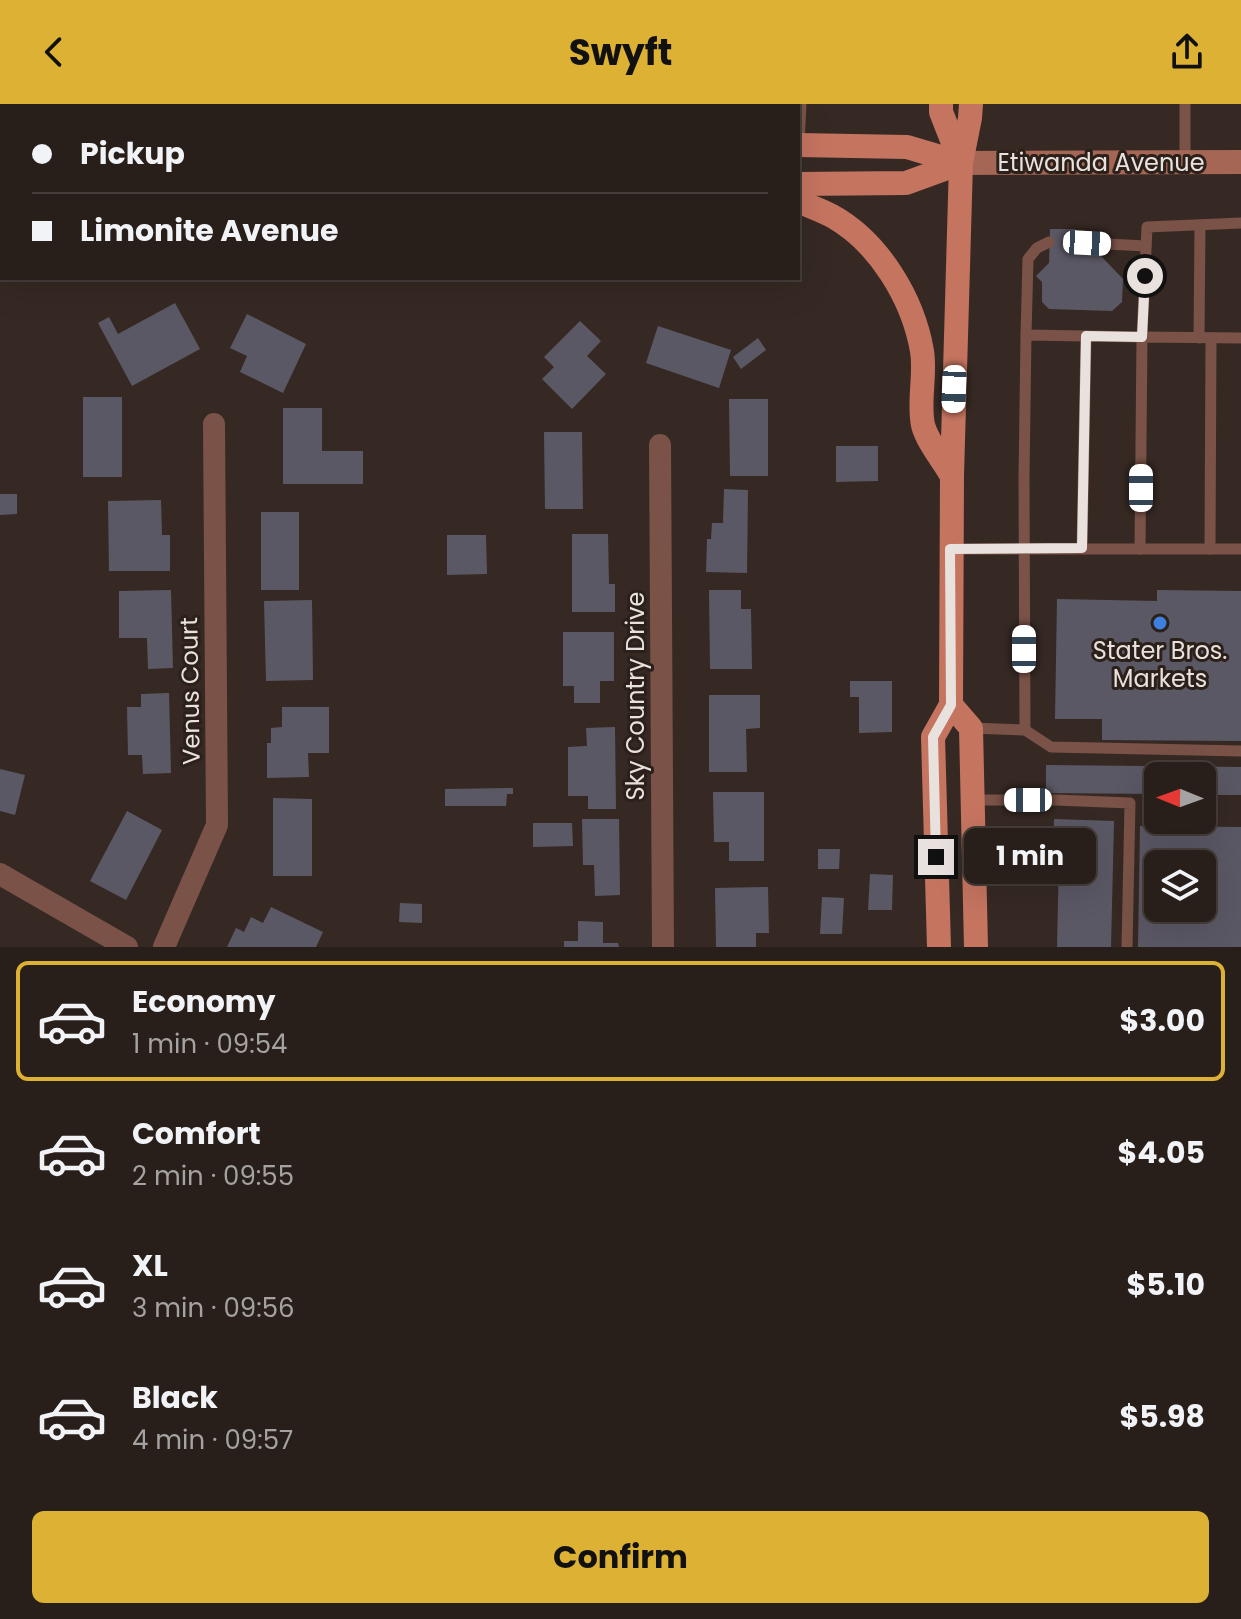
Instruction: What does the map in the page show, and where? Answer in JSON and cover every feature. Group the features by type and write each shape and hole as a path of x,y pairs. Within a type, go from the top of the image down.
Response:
{"main road":[{"path":"941,104 941,112 961,163"},
{"path":"939,947 933,737 951,705 950,549 961,163 971,104"},
{"name":"Etiwanda Avenue","path":"800,145 907,147 961,163"},
{"name":"Etiwanda Avenue","path":"800,184 906,183 961,163"},
{"path":"800,202 832,216 855,232 877,255 896,282 913,316 922,352 923,426 952,475"},
{"path":"951,705 971,728 976,947"}],"street":[{"name":"Etiwanda Avenue","path":"961,163 1241,162"},
{"name":"Venus Court","path":"164,947 217,825 214,424"},
{"name":"Sky Country Drive","path":"660,445 663,947"},
{"path":"0,874 127,947"}],"lane":[{"path":"1185,104 1185,162"},
{"path":"1140,549 1142,337 1147,227 1241,223"},
{"path":"1200,225 1210,549"},
{"path":"1025,730 1023,547 1028,259 1037,248 1049,242"},
{"path":"1087,243 1146,246"},
{"path":"1026,335 1241,338"},
{"path":"1082,548 1086,336"},
{"path":"950,549 1241,549"},
{"path":"971,728 1025,730 1051,747 1241,751"},
{"path":"974,800 1130,803 1127,947"}],"building":[{"path":"1050,229 1075,229 1123,279 1122,302 1112,311 1049,309 1042,302 1042,282 1036,276 1049,263"},
{"path":"175,303 200,349 132,386 98,323 109,317 118,334"},
{"path":"247,314 306,344 283,393 240,372 247,356 230,348"},
{"path":"580,321 601,341 587,356 606,374 572,409 542,379 554,367 544,357"},
{"path":"658,326 731,350 719,388 646,363"},
{"path":"758,338 766,350 741,369 733,357"},
{"path":"83,397 122,397 122,477 83,477"},
{"path":"729,399 768,399 768,476 730,476"},
{"path":"283,408 322,408 322,451 363,451 363,484 283,484"},
{"path":"544,432 582,432 583,509 545,509"},
{"path":"836,446 878,446 878,481 836,482"},
{"path":"724,489 748,490 747,573 706,572 707,539 711,539 712,523 723,523"},
{"path":"0,494 17,494 17,514 0,515"},
{"path":"161,500 162,535 170,535 170,571 109,571 108,501"},
{"path":"261,512 299,512 299,590 261,590"},
{"path":"572,534 608,534 609,584 615,584 615,612 572,612"},
{"path":"447,535 486,535 487,574 447,575"},
{"path":"171,590 173,668 148,669 147,638 119,638 119,591"},
{"path":"709,590 741,590 741,609 751,609 752,669 710,669"},
{"path":"1157,590 1241,591 1241,741 1102,740 1102,719 1055,719 1057,599 1157,601"},
{"path":"312,600 313,680 266,681 264,601"},
{"path":"563,632 614,632 614,681 600,681 600,703 574,703 574,686 563,686"},
{"path":"850,681 892,681 892,732 859,733 859,697 850,697"},
{"path":"169,693 171,773 143,774 142,755 128,755 127,707 141,707 141,694"},
{"path":"709,695 760,695 760,728 746,729 747,772 709,772"},
{"path":"282,707 329,707 329,753 308,753 309,777 267,778 267,743 271,743 271,728 282,727"},
{"path":"615,727 616,809 588,809 588,796 568,796 568,747 587,746 586,728"},
{"path":"1046,765 1144,766 1144,794 1046,793"},
{"path":"1216,767 1241,767 1241,795 1216,795"},
{"path":"0,769 25,775 15,815 0,811"},
{"path":"513,788 513,794 507,794 506,806 445,806 445,789"},
{"path":"713,792 764,792 764,861 729,861 729,842 714,842"},
{"path":"273,798 312,799 312,876 273,876"},
{"path":"127,811 162,830 126,900 90,881"},
{"path":"582,819 619,819 620,895 595,896 594,865 583,865"},
{"path":"1054,819 1114,821 1111,947 1057,947 1059,854 1053,853"},
{"path":"533,823 572,823 573,846 533,847"},
{"path":"1140,826 1144,826 1144,834 1216,834 1216,827 1241,827 1241,947 1138,947"},
{"path":"818,849 840,849 839,869 818,869"},
{"path":"870,874 893,875 892,910 868,910"},
{"path":"768,887 769,933 756,933 756,947 716,947 715,888"},
{"path":"822,897 844,898 842,934 820,934"},
{"path":"400,903 422,904 422,923 399,922"},
{"path":"271,907 323,932 316,947 227,947 236,928 244,932 251,917 263,923"},
{"path":"578,921 603,922 603,943 618,943 619,947 564,947 564,941 578,941"}],"place":[{"name":"Stater Bros. Markets","path":"1160,623"}],"route":[{"path":"936,857 933,737 951,705 950,549 1082,548 1086,336 1142,337 1145,276"}]}
